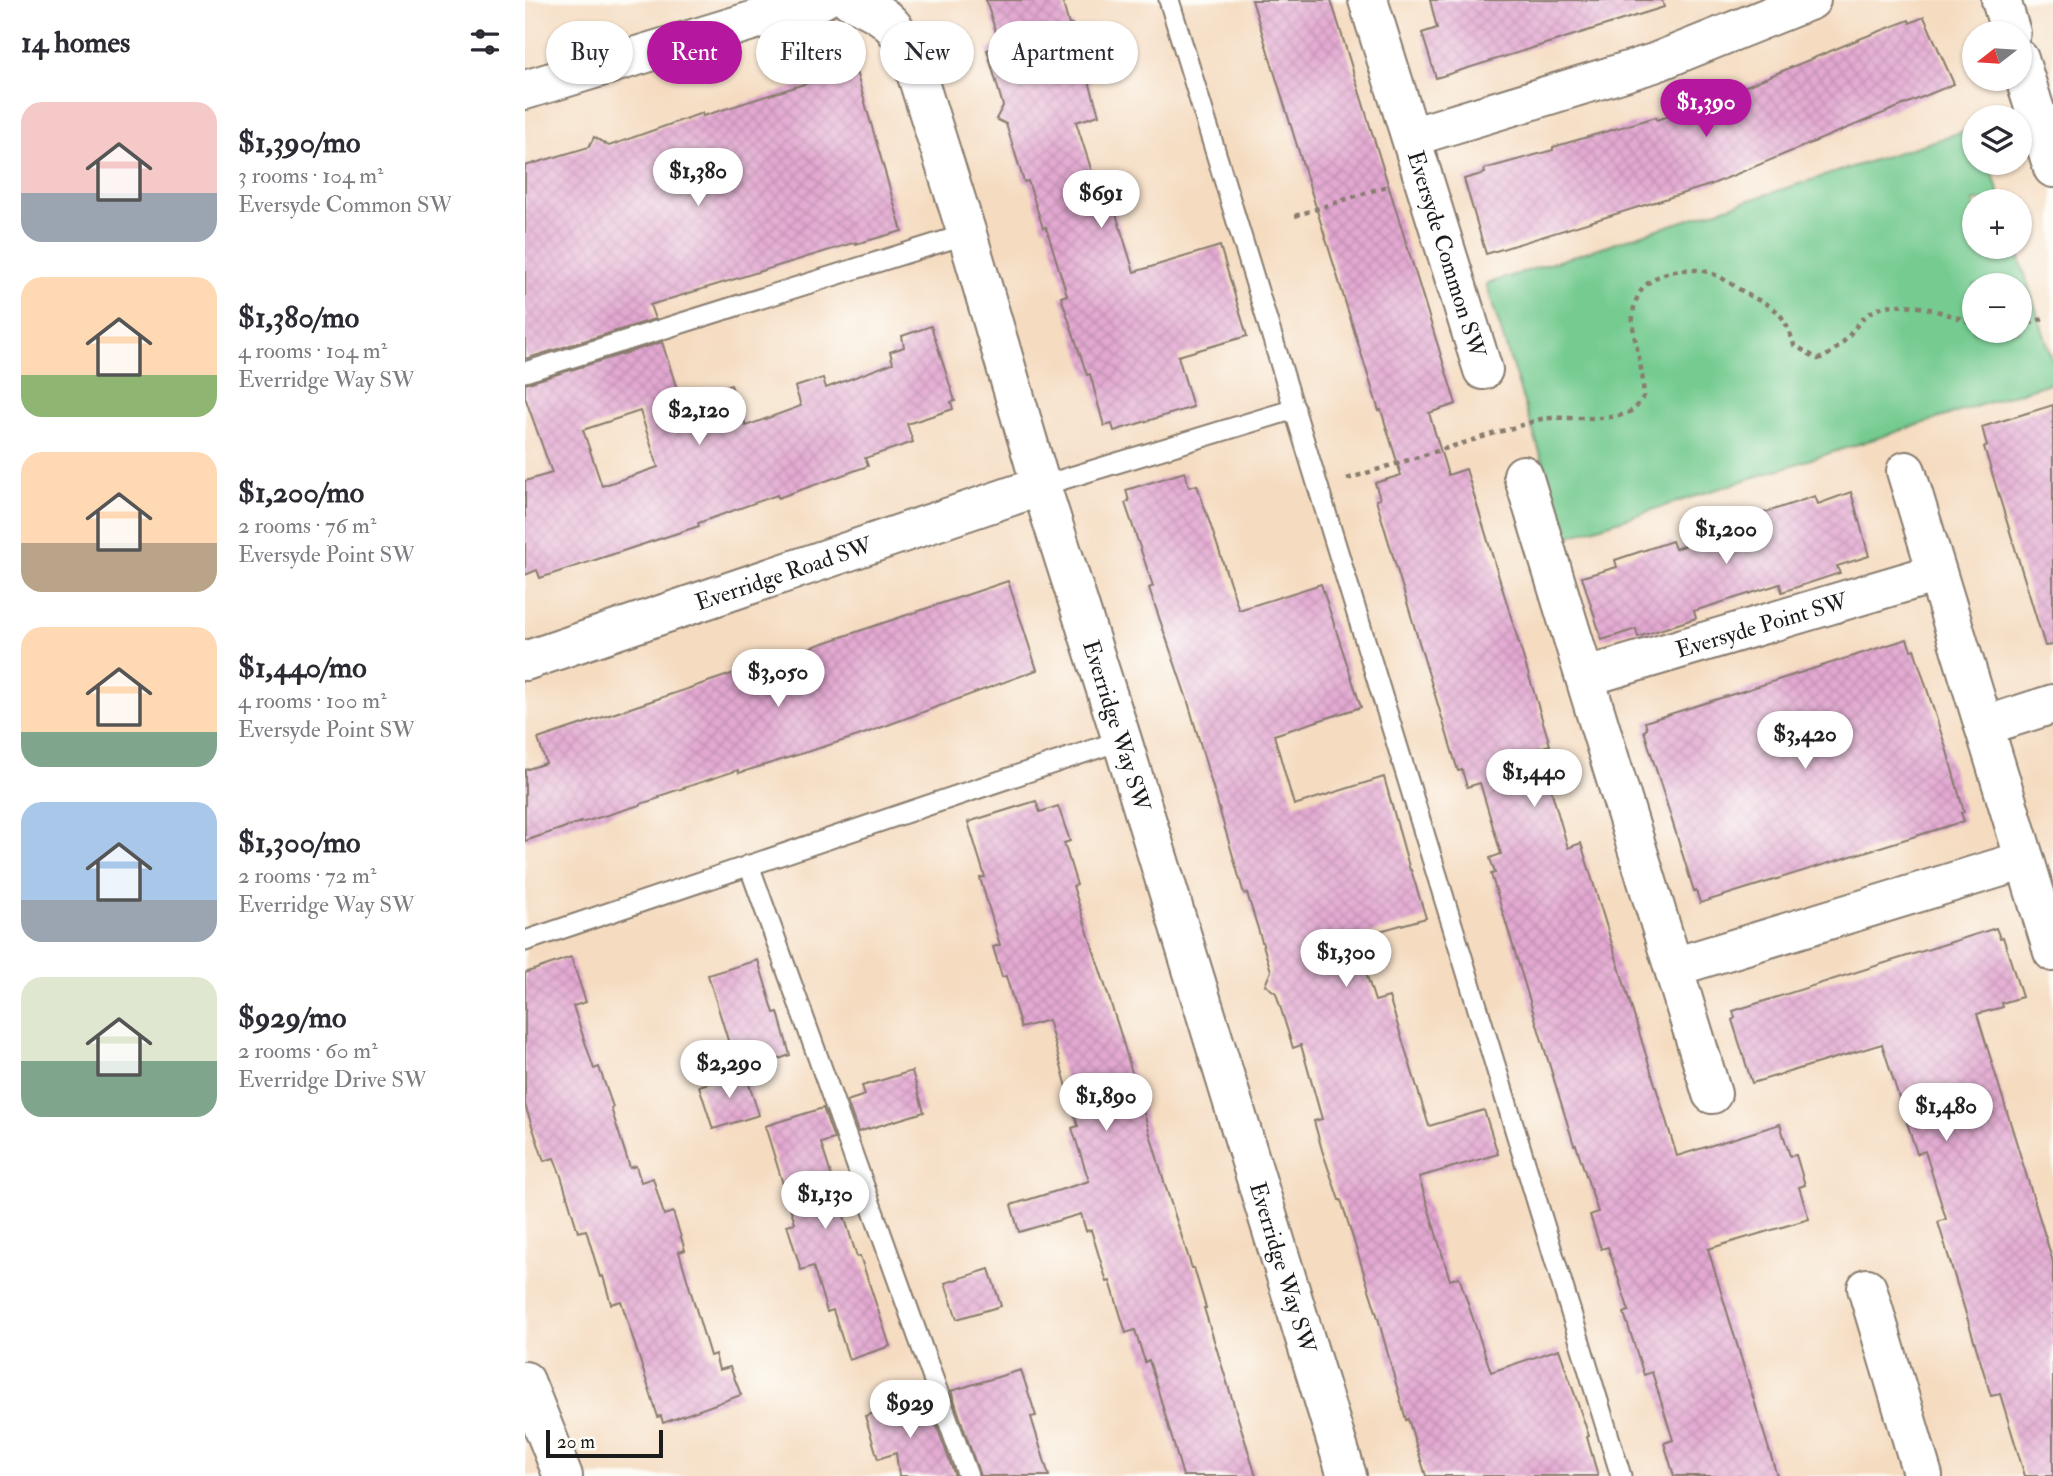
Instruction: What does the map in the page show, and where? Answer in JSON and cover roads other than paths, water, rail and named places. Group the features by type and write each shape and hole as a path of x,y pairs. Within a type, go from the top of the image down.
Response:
{"street":[{"path":"525,90 821,0"},
{"name":"Everridge Way SW","path":"850,0 888,19 911,57 1347,1476"},
{"name":"Eversyde Common SW","path":"1368,0 1483,370"},
{"path":"2001,0 2007,21"},
{"name":"Eversyde Common SW","path":"1411,137 1654,63 1804,1"},
{"path":"2029,91 2053,168"},
{"path":"1906,471 2053,953"},
{"path":"1523,475 1713,1094"},
{"name":"Everridge Road SW","path":"525,661 1041,486"},
{"name":"Eversyde Point SW","path":"1585,677 1937,573"},
{"path":"1984,726 2053,704"},
{"path":"1674,967 2025,860"},
{"path":"1867,1287 1923,1476"},
{"path":"525,1381 563,1476"}],"lane":[{"path":"1169,0 1621,1476"},
{"path":"525,372 967,234"},
{"path":"1041,486 1295,408"},
{"path":"525,941 1122,740"},
{"path":"749,865 968,1476"}]}
